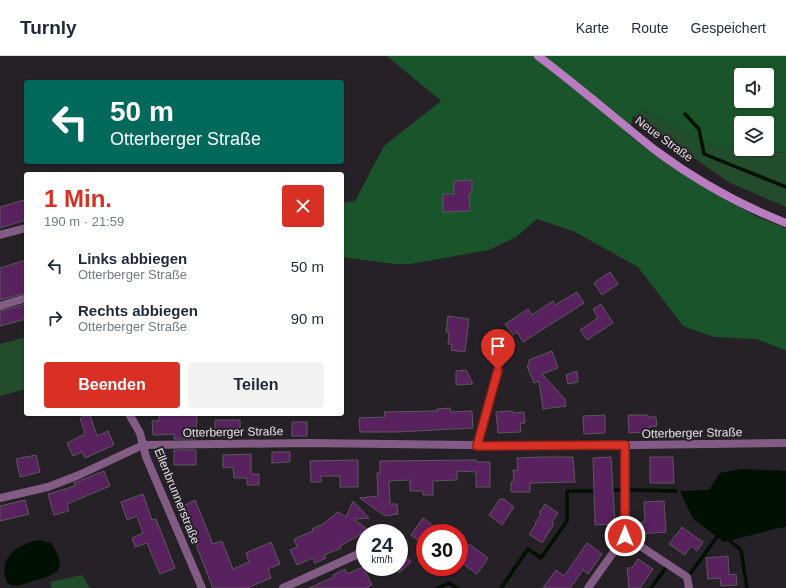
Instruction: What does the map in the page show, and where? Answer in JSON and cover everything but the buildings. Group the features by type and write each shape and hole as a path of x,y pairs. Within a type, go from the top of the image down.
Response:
{"main road":[{"name":"Neue Straße","path":"538,56 657,151 695,176 736,200 786,223"}],"street":[{"path":"0,235 24,229"},
{"path":"0,306 24,299"},
{"path":"477,446 498,370"},
{"name":"Ellenbrunnerstraße","path":"131,416 140,433 146,457 202,588"},
{"name":"Otterberger Straße","path":"0,498 48,487 79,475 143,445 307,443 477,446 786,444"},
{"path":"588,588 625,536 625,445"},
{"path":"625,536 687,577 689,588"},
{"path":"283,588 356,555"}],"green space":[{"path":"387,56 786,56 786,153 774,152 774,116 734,116 734,149 714,147 642,110 633,116 629,135 693,179 755,216 786,228 786,350 756,339 714,337 683,326 638,267 575,232 537,219 516,237 489,250 410,264 395,264 344,257 344,203 355,201 384,146 441,101"},
{"path":"642,110 714,147 734,149 734,156 774,156 774,152 786,153 786,207 730,183 633,116"},
{"path":"24,338 24,390 0,396 0,344"},
{"path":"82,575 90,588 52,588 50,582"}],"shaded area":[{"path":"741,469 786,471 786,527 724,542 693,519 680,491 709,490 720,473"},
{"path":"39,540 51,543 59,559 60,565 58,570 49,576 17,586 9,584 5,576 4,569 9,556 19,547"}],"waterway":[{"path":"685,114 699,129 704,154 786,187"},
{"path":"609,491 620,490"},
{"path":"632,490 676,491"},
{"path":"501,588 528,549 541,558 567,521 567,491 597,491"},
{"path":"690,574 717,537"},
{"path":"730,541 741,550 747,588"},
{"path":"651,588 665,569"},
{"path":"437,588 449,583 457,588"}],"route":[{"path":"498,370 477,446 625,445 625,536"}]}
